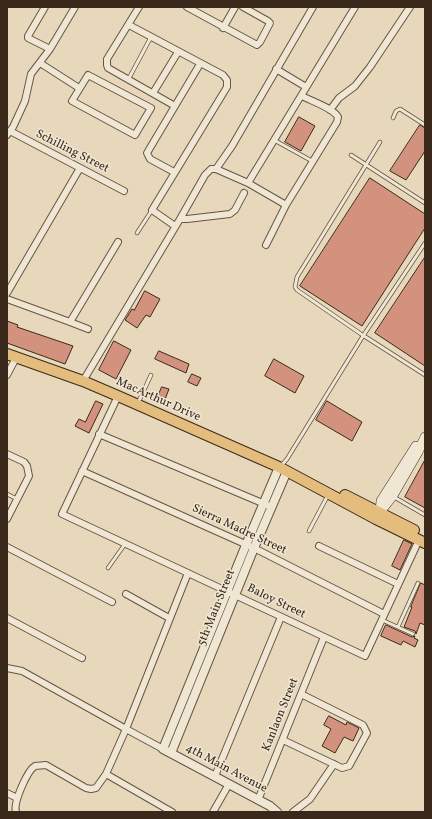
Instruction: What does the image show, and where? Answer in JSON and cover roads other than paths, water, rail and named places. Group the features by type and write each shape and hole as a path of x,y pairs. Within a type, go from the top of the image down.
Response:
{"main road":[{"name":"MacArthur Drive","path":"12,356 83,381 283,469 423,540"},
{"path":"378,516 392,497 425,437"},
{"path":"378,516 381,501 414,448 425,437"},
{"name":"MacArthur Drive","path":"296,476 341,493 378,516"}],"street":[{"path":"45,7 28,38 50,49"},
{"path":"10,131 26,98 30,77 50,49 75,7"},
{"path":"139,7 108,58 108,68 175,106"},
{"path":"187,7 223,28 257,44 260,42 270,23 242,7"},
{"path":"223,28 234,7"},
{"path":"216,169 232,146 313,7"},
{"path":"248,183 355,7"},
{"path":"330,110 339,98 355,86 370,67 410,7"},
{"path":"129,25 225,77 227,80 226,87 152,210 175,226"},
{"path":"152,93 178,52"},
{"path":"40,63 80,88"},
{"path":"174,172 150,159 147,153 200,64"},
{"path":"276,69 306,87"},
{"path":"88,74 151,108 135,135 72,101 80,88 88,74"},
{"path":"266,245 286,205 337,122 338,117 336,114 302,96"},
{"name":"Schilling Street","path":"7,124 10,131 124,191"},
{"path":"7,293 80,168"},
{"path":"83,381 205,175 211,170 216,169 248,183 286,205"},
{"path":"180,219 187,220 230,214 235,210 244,193"},
{"path":"70,322 118,242"},
{"path":"7,299 88,329"},
{"path":"7,375 12,356"},
{"path":"82,471 118,396"},
{"path":"99,434 268,505"},
{"path":"7,454 24,462 29,470 29,476 7,519"},
{"name":"5th Main Street","path":"171,753 250,546 283,469"},
{"name":"Baloy Street","path":"82,471 62,514 365,656 398,584 423,540"},
{"name":"Sierra Madre Street","path":"82,471 250,546 384,614"},
{"path":"319,546 398,584"},
{"path":"7,548 112,602"},
{"path":"16,812 15,807 17,798 30,771 35,766 46,765 86,788 96,788 106,774 126,729 188,573"},
{"name":"5th Main Street","path":"163,749 232,593"},
{"path":"126,594 170,618"},
{"path":"215,776 281,617"},
{"path":"7,618 82,658"},
{"name":"Kanlaon Street","path":"258,800 324,637"},
{"path":"7,668 22,671 163,749"},
{"path":"283,740 342,768 349,766 367,732 363,725 301,694"},
{"name":"4th Main Avenue","path":"163,749 215,776 277,812"},
{"path":"293,812 310,799 334,764"},
{"path":"106,774 172,812"},
{"path":"213,812 229,784"},
{"path":"7,793 17,798"}],"lane":[{"path":"128,80 151,36"},
{"path":"393,118 396,111 400,109 404,110 425,125"},
{"path":"274,140 312,161"},
{"path":"380,142 297,277 295,287 297,290 363,336 425,375"},
{"path":"351,155 425,203"},
{"path":"137,233 152,210"},
{"path":"283,469 287,459 363,336 425,243"},
{"path":"138,405 152,375"},
{"path":"283,469 287,459"},
{"path":"309,531 329,493"},
{"path":"7,494 17,499"},
{"path":"392,497 425,515"},
{"path":"108,568 125,544"},
{"path":"398,627 418,583"},
{"path":"382,620 413,634"}]}
